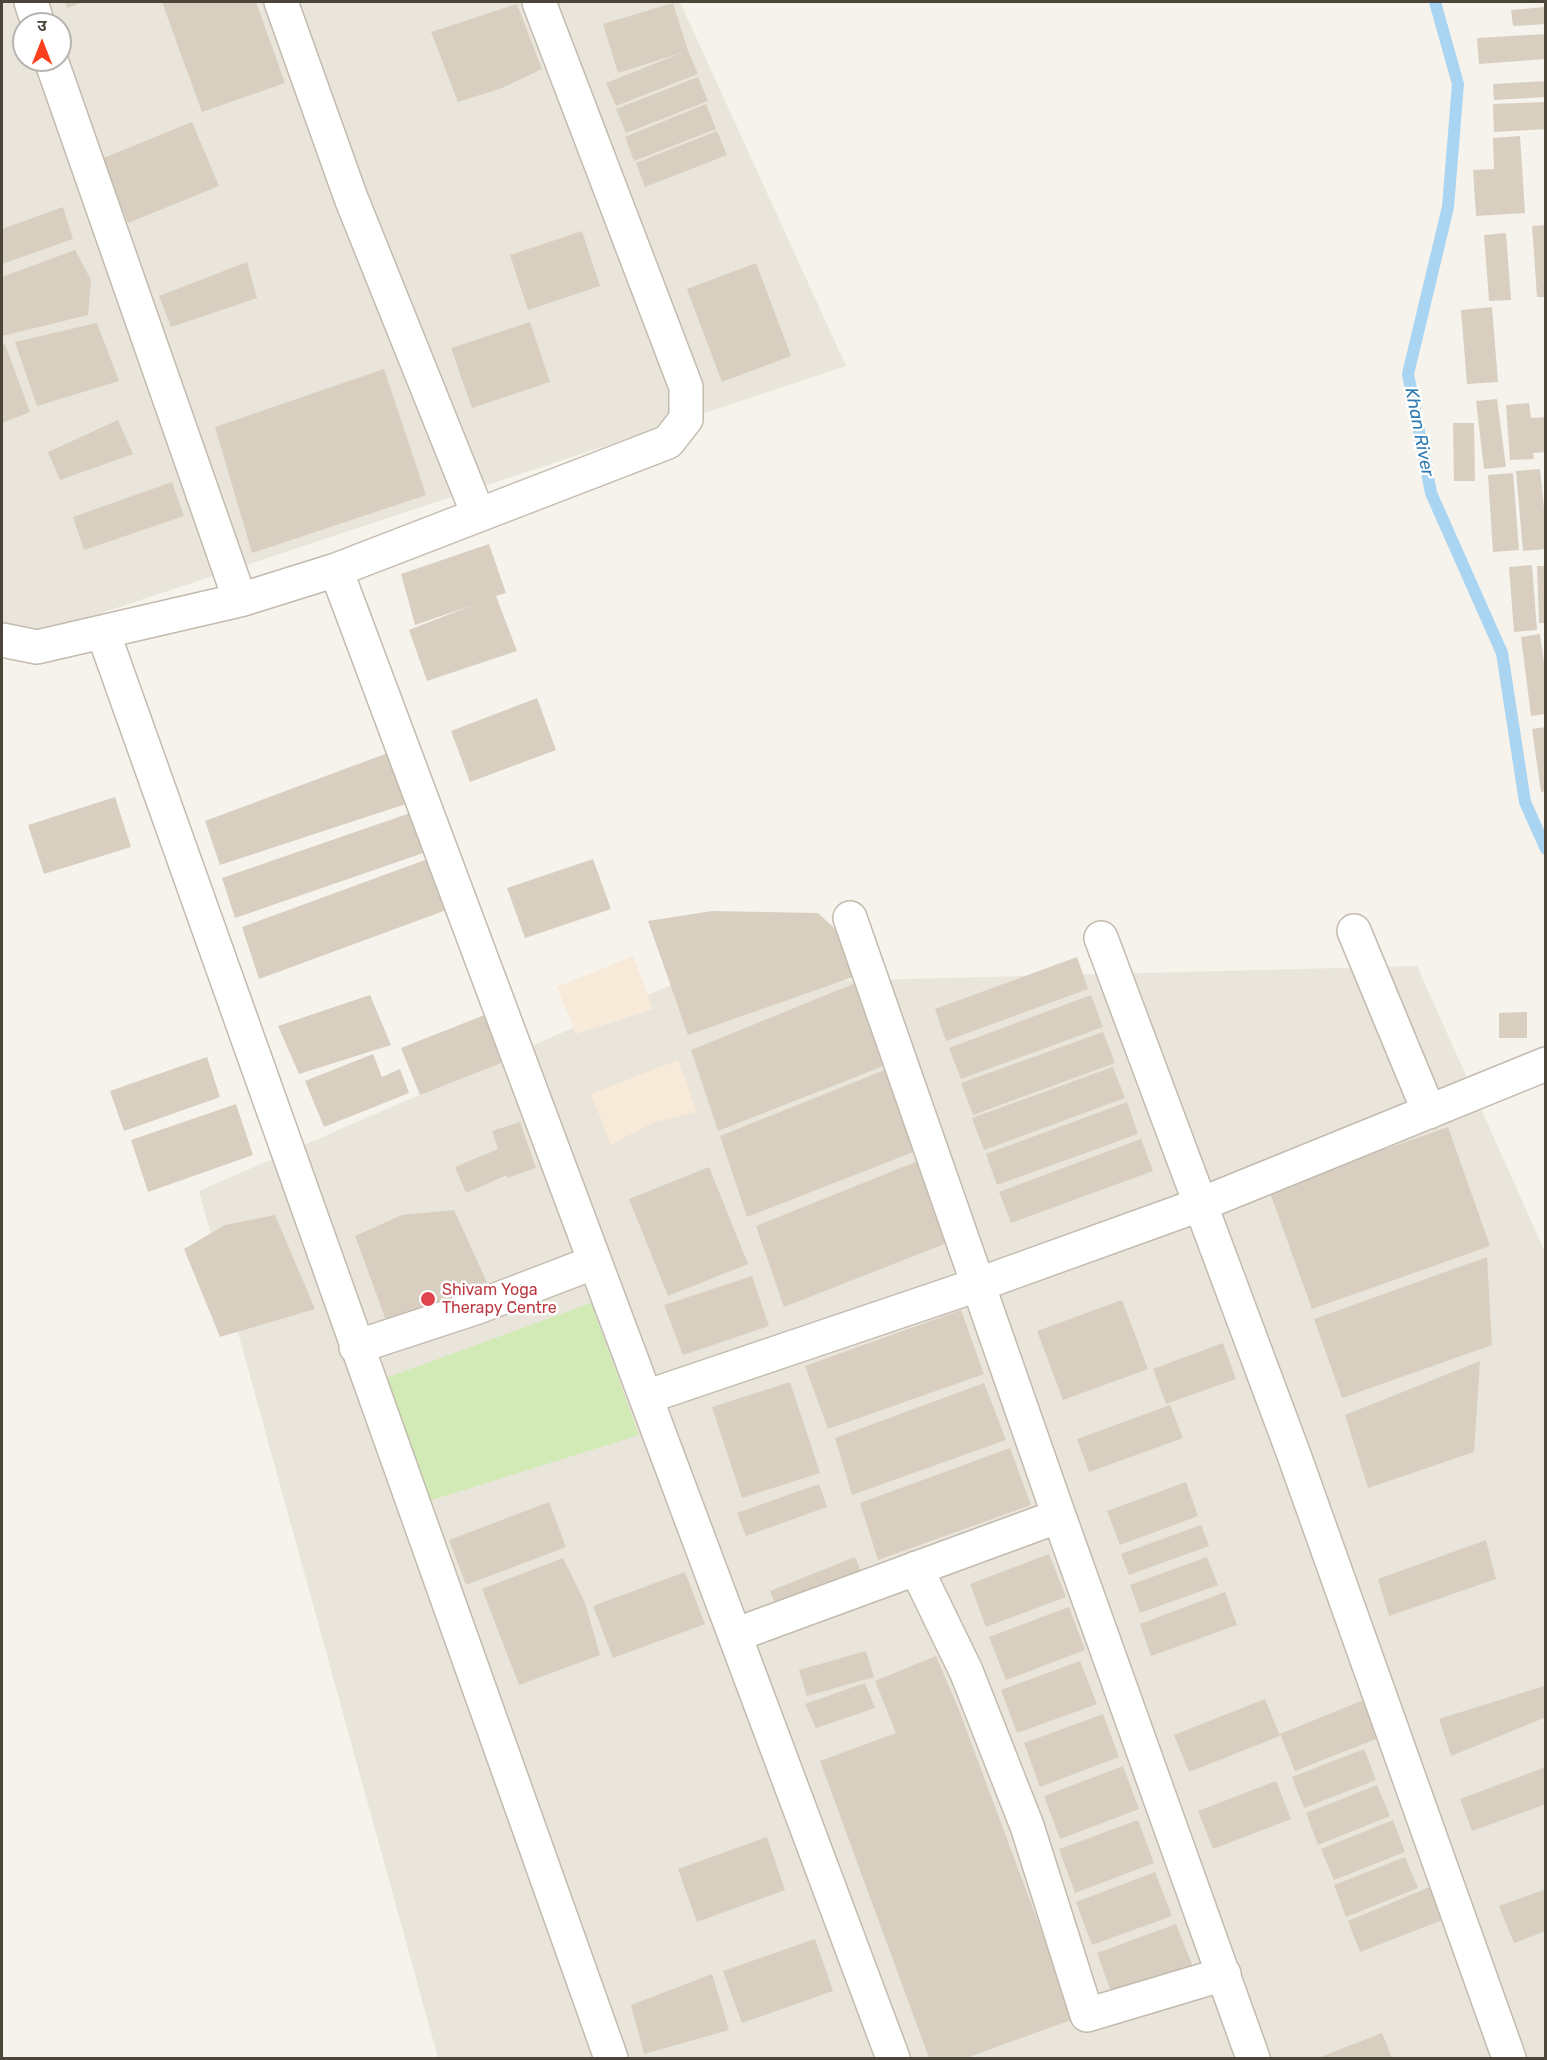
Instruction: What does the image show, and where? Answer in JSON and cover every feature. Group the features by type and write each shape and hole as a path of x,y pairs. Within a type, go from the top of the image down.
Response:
{"street":[{"path":"281,2 351,198 478,514"},
{"path":"2,640 37,647 240,600 336,570 668,442 686,419 686,387 539,2"},
{"path":"55,72 240,600"},
{"path":"336,570 893,2058"},
{"path":"103,632 611,2058"},
{"path":"850,918 977,1285 1253,2058"},
{"path":"1354,932 1429,1112"},
{"path":"1101,938 1294,1455 1509,2058"},
{"path":"646,1397 977,1285 1200,1205 1545,1064"},
{"path":"356,1347 476,1308 595,1262"},
{"path":"735,1635 1059,1516"},
{"path":"916,1568 966,1671 1027,1826 1087,2015 1224,1974"}],"shaded area":[{"path":"2,2 680,2 846,366 2,646"},
{"path":"633,956 653,1009 576,1034 557,987"},
{"path":"1417,966 1545,1252 1545,2058 438,2058 199,1191 671,985"},
{"path":"678,1060 697,1112 652,1123 611,1145 591,1094"}],"green space":[{"path":"591,1303 639,1435 429,1501 386,1378"}],"building":[{"path":"65,2 83,2 67,8"},
{"path":"162,2 256,2 285,83 202,112"},
{"path":"673,3 698,74 616,106 606,83 684,52 618,73 603,24"},
{"path":"517,4 542,69 502,88 458,102 431,32"},
{"path":"1545,7 1546,24 1513,26 1511,10"},
{"path":"1546,34 1546,59 1479,64 1477,38"},
{"path":"698,77 708,101 626,133 616,109"},
{"path":"1546,81 1546,97 1494,100 1493,84"},
{"path":"1546,102 1546,129 1494,132 1493,104"},
{"path":"706,104 716,129 634,161 625,137"},
{"path":"192,122 219,186 128,223 101,159"},
{"path":"717,131 727,155 645,187 636,163"},
{"path":"1520,136 1525,213 1476,216 1473,170 1494,169 1493,138"},
{"path":"63,207 73,239 2,264 2,229"},
{"path":"1546,225 1546,297 1537,297 1532,226"},
{"path":"582,231 600,286 528,310 510,255"},
{"path":"1506,233 1511,300 1489,301 1484,235"},
{"path":"75,250 91,280 88,315 2,336 2,277"},
{"path":"247,262 257,298 171,327 159,296"},
{"path":"756,263 791,356 722,382 687,289"},
{"path":"1492,307 1498,382 1467,384 1461,310"},
{"path":"530,322 550,382 472,408 451,348"},
{"path":"97,323 119,381 37,406 15,342"},
{"path":"5,344 30,412 2,423 2,345"},
{"path":"384,369 426,495 252,553 215,427"},
{"path":"1497,399 1506,467 1484,469 1476,401"},
{"path":"1529,403 1531,418 1546,417 1546,452 1533,453 1534,459 1510,460 1506,405"},
{"path":"118,420 133,454 60,480 48,452"},
{"path":"1453,423 1474,423 1475,481 1454,481"},
{"path":"1540,469 1546,549 1523,551 1516,471"},
{"path":"1513,473 1519,550 1493,552 1488,475"},
{"path":"172,482 184,516 84,550 73,517"},
{"path":"489,544 506,593 496,596 517,651 427,681 409,630 473,605 415,625 401,574"},
{"path":"1532,565 1537,630 1514,632 1509,567"},
{"path":"1537,566 1546,566 1546,623 1539,623"},
{"path":"1540,634 1546,678 1546,714 1531,716 1521,637"},
{"path":"537,698 556,750 470,782 451,731"},
{"path":"1546,727 1546,791 1541,792 1532,729"},
{"path":"393,751 412,802 220,865 205,821"},
{"path":"115,797 131,847 44,874 28,825"},
{"path":"416,811 429,851 235,918 222,878"},
{"path":"436,856 452,908 259,979 242,927"},
{"path":"593,859 611,909 525,938 507,888"},
{"path":"712,911 818,913 845,938 856,976 688,1035 648,921"},
{"path":"1077,957 1088,989 946,1041 935,1009"},
{"path":"858,982 886,1065 718,1131 691,1050"},
{"path":"370,995 391,1045 299,1074 278,1026"},
{"path":"1091,995 1103,1027 961,1079 949,1048"},
{"path":"1527,1012 1527,1038 1499,1038 1499,1013"},
{"path":"487,1014 506,1061 420,1095 401,1048"},
{"path":"1103,1032 1115,1063 973,1115 961,1083"},
{"path":"373,1054 382,1077 400,1069 409,1093 324,1127 305,1081"},
{"path":"207,1057 220,1097 124,1131 110,1091"},
{"path":"1113,1067 1125,1098 984,1150 972,1118"},
{"path":"887,1069 916,1151 747,1217 720,1136"},
{"path":"1127,1102 1138,1134 997,1185 986,1154"},
{"path":"236,1104 253,1155 148,1192 131,1140"},
{"path":"520,1122 536,1168 507,1178 507,1175 466,1193 455,1167 498,1149 492,1131"},
{"path":"1448,1127 1490,1246 1312,1309 1269,1190"},
{"path":"1141,1139 1153,1171 1011,1223 999,1192"},
{"path":"923,1159 952,1241 784,1307 756,1226"},
{"path":"709,1167 748,1264 668,1296 629,1199"},
{"path":"454,1210 494,1298 390,1331 355,1236 402,1215"},
{"path":"275,1215 315,1309 220,1337 184,1249 225,1225"},
{"path":"1487,1257 1492,1345 1342,1398 1314,1319"},
{"path":"752,1276 769,1326 683,1355 664,1305"},
{"path":"1122,1300 1148,1369 1063,1400 1037,1331"},
{"path":"961,1310 984,1374 828,1429 805,1366"},
{"path":"1223,1343 1236,1379 1166,1404 1153,1369"},
{"path":"1480,1361 1474,1452 1368,1488 1345,1415"},
{"path":"790,1382 820,1473 742,1498 712,1407"},
{"path":"984,1383 1006,1440 852,1495 835,1438"},
{"path":"1170,1405 1183,1438 1089,1472 1077,1439"},
{"path":"1010,1448 1031,1505 878,1560 860,1503"},
{"path":"1186,1482 1198,1516 1120,1545 1107,1511"},
{"path":"819,1484 827,1507 746,1536 737,1513"},
{"path":"549,1502 566,1547 466,1585 449,1540"},
{"path":"1201,1525 1209,1546 1129,1575 1121,1554"},
{"path":"1486,1540 1496,1579 1389,1616 1378,1579"},
{"path":"1049,1554 1066,1597 986,1627 970,1584"},
{"path":"855,1557 865,1582 780,1615 770,1591"},
{"path":"1207,1557 1218,1585 1140,1613 1130,1585"},
{"path":"563,1558 585,1603 600,1655 519,1685 482,1589"},
{"path":"685,1572 705,1624 613,1658 593,1606"},
{"path":"1225,1592 1237,1625 1151,1656 1140,1624"},
{"path":"1069,1607 1085,1650 1006,1680 989,1637"},
{"path":"866,1651 874,1677 807,1696 799,1670"},
{"path":"936,1656 959,1710 1074,2019 966,2058 929,2058 820,1761 896,1733 875,1681"},
{"path":"1080,1661 1097,1704 1017,1733 1001,1690"},
{"path":"865,1683 875,1708 816,1728 805,1704"},
{"path":"1544,1686 1546,1717 1451,1756 1439,1719"},
{"path":"1371,1697 1386,1735 1295,1771 1280,1734"},
{"path":"1265,1699 1280,1736 1189,1772 1174,1735"},
{"path":"1103,1714 1119,1757 1040,1787 1024,1743"},
{"path":"1364,1749 1376,1780 1304,1808 1292,1777"},
{"path":"1123,1766 1139,1809 1060,1839 1044,1796"},
{"path":"1546,1767 1546,1804 1472,1831 1460,1799"},
{"path":"1276,1781 1291,1819 1213,1849 1198,1811"},
{"path":"1377,1785 1390,1816 1318,1845 1306,1813"},
{"path":"1138,1820 1154,1863 1075,1893 1059,1849"},
{"path":"1393,1820 1405,1852 1334,1880 1321,1849"},
{"path":"767,1837 785,1890 697,1922 678,1869"},
{"path":"1405,1857 1418,1888 1346,1917 1334,1885"},
{"path":"1155,1872 1172,1916 1092,1945 1076,1902"},
{"path":"1432,1886 1445,1919 1360,1952 1348,1921"},
{"path":"1546,1889 1546,1931 1514,1943 1499,1906"},
{"path":"1176,1924 1193,1967 1113,1997 1097,1953"},
{"path":"815,1939 833,1991 742,2023 723,1971"},
{"path":"712,1974 729,2030 644,2054 631,2005"},
{"path":"1382,2033 1392,2058 1318,2058"}],"waterway":[{"name":"Khan River","path":"1435,2 1458,84 1448,207 1408,374 1431,493 1502,653 1525,802 1546,849"}],"place":[{"name":"Shivam Yoga Therapy Centre","path":"428,1299"}]}
